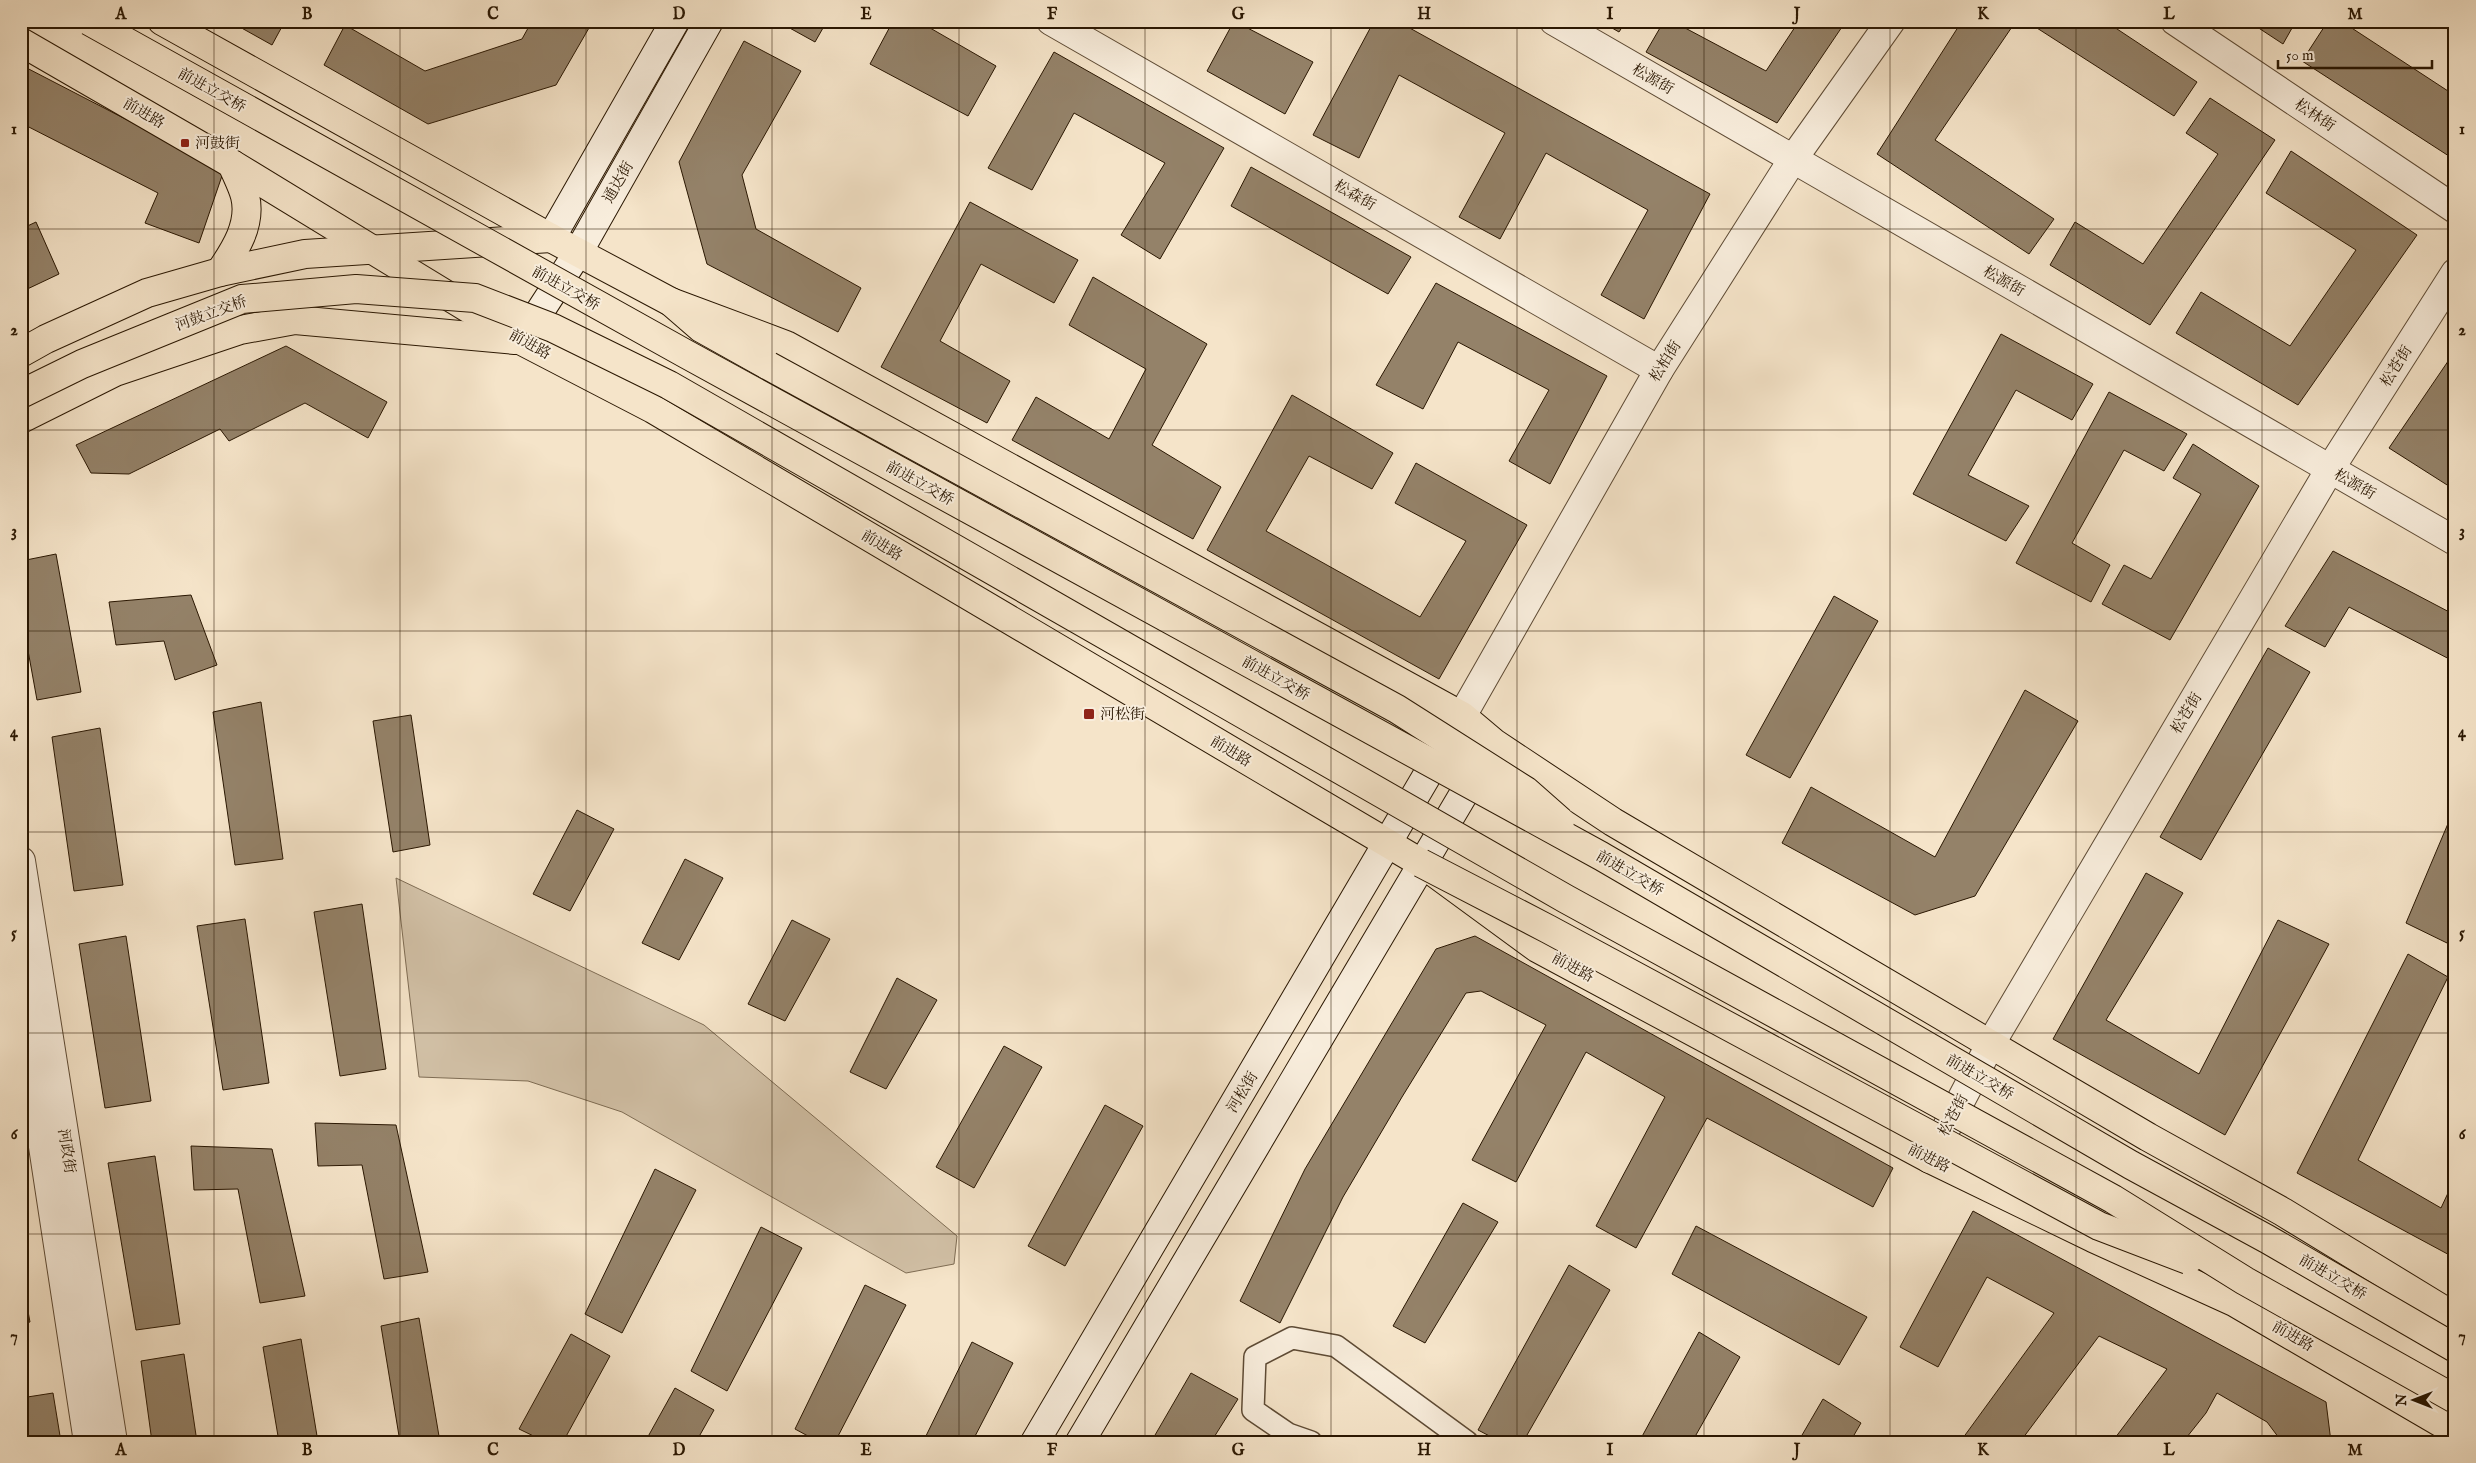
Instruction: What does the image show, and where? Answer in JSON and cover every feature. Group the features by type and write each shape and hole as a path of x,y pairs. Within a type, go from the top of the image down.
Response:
{"highway":[{"name":"前进立交桥","path":"89,21 686,354 1601,856 2131,1165 2268,1239 2455,1348"},
{"path":"162,21 550,238 579,251 671,302 786,345 1462,716 1494,743 1613,822 2148,1137 2283,1212 2455,1317"},
{"name":"前进路","path":"21,42 232,164 522,340 653,409 1421,863 1537,948 1930,1159 2093,1238 2234,1302 2455,1431"},
{"path":"220,272 233,254 247,214 245,196 232,164"},
{"path":"21,353 46,339 148,293 220,272 305,254 550,238"},
{"name":"河鼓立交桥","path":"21,394 82,364 242,299 356,289 475,298 553,328 669,385 1566,899 2114,1199 2245,1281"},
{"path":"671,302 701,328 1397,709 1526,791 1601,856"},
{"path":"21,419 115,372 240,330 295,320 522,340"},
{"path":"1421,863 1557,934 2100,1226 2245,1281 2455,1399"}],"street":[{"name":"通达街","path":"550,238 675,21"},
{"name":"通达街","path":"522,340 579,251 709,21"},
{"name":"松森街","path":"1051,21 1659,370"},
{"name":"松源街","path":"1554,21 2455,541"},
{"name":"松柏街","path":"1462,716 1659,370 1793,159 1891,21"},
{"name":"松林街","path":"2175,21 2455,209"},
{"name":"松苍街","path":"1930,1159 1990,1045 2330,469 2455,273"},
{"name":"河松街","path":"1035,1442 1462,716"},
{"path":"1080,1442 1421,863 1494,743"},
{"name":"河政街","path":"21,861 113,1442"},
{"name":"河政街","path":"21,1002 88,1442"},
{"path":"1311,1442 1288,1434 1254,1410 1256,1357 1292,1338 1336,1346 1467,1442"}],"shaded area":[{"path":"396,878 704,1025 957,1236 954,1264 906,1273 622,1112 528,1081 419,1077"}],"building":[{"path":"241,21 285,21 272,45 238,26"},
{"path":"532,21 593,21 556,85 428,124 324,65 345,25 425,71 522,39"},
{"path":"777,21 827,21 815,42"},
{"path":"893,21 918,21 996,66 968,116 870,64"},
{"path":"1234,21 1313,62 1285,114 1207,71"},
{"path":"1374,21 1397,21 1710,194 1644,319 1601,295 1648,210 1546,153 1500,239 1459,217 1505,133 1399,75 1359,158 1313,135"},
{"path":"1600,21 1626,21 1619,32"},
{"path":"1664,21 1672,21 1766,71 1799,21 1846,21 1777,123 1646,52"},
{"path":"1962,21 2016,21 1935,140 2054,219 2029,254 1877,154"},
{"path":"2026,21 2105,21 2197,82 2174,116"},
{"path":"2248,21 2296,21 2283,44"},
{"path":"2328,21 2341,21 2448,91 2455,80 2455,160 2302,61"},
{"path":"744,41 801,71 742,175 756,229 861,288 838,332 707,264 679,162"},
{"path":"1054,52 1224,148 1160,259 1121,235 1165,163 1074,113 1032,190 988,168"},
{"path":"21,65 224,170 199,243 145,223 158,193 21,123"},
{"path":"2210,98 2275,140 2150,325 2050,265 2075,222 2143,264 2218,154 2186,133"},
{"path":"2291,151 2417,235 2298,405 2176,333 2201,292 2290,346 2356,250 2266,193"},
{"path":"1251,167 1411,257 1388,294 1231,206"},
{"path":"970,202 1078,260 1054,303 981,264 940,341 1010,381 987,423 881,367"},
{"path":"36,222 59,274 21,292 21,229"},
{"path":"1093,277 1207,344 1152,445 1221,487 1193,539 1012,440 1036,397 1109,439 1146,369 1069,325"},
{"path":"1436,283 1607,376 1550,484 1509,461 1549,390 1458,342 1423,409 1376,385"},
{"path":"2001,334 2093,384 2072,420 2016,390 1968,475 2029,506 2006,541 1913,494"},
{"path":"286,346 387,402 368,438 305,403 229,441 220,429 129,474 91,473 76,445"},
{"path":"2455,351 2455,490 2389,448"},
{"path":"2109,392 2187,434 2164,471 2124,450 2072,543 2110,565 2091,602 2016,563"},
{"path":"1292,395 1393,453 1372,489 1309,456 1266,531 1420,617 1466,541 1395,503 1416,463 1527,525 1439,679 1207,550"},
{"path":"2193,444 2259,486 2170,640 2102,604 2124,565 2151,579 2201,494 2173,478"},
{"path":"2333,551 2455,615 2455,662 2349,607 2325,647 2285,626"},
{"path":"56,554 81,692 37,700 21,612 21,561"},
{"path":"191,595 217,665 175,680 164,641 116,645 109,602"},
{"path":"1834,596 1878,621 1790,778 1746,755"},
{"path":"2268,648 2310,672 2201,860 2160,837"},
{"path":"2025,690 2078,721 1975,896 1915,915 1782,843 1811,787 1935,857"},
{"path":"261,702 283,859 235,865 213,712"},
{"path":"411,715 430,845 393,852 373,721"},
{"path":"100,728 123,885 74,891 52,737"},
{"path":"2455,807 2455,924 2447,943 2406,923"},
{"path":"577,810 614,829 570,911 533,894"},
{"path":"685,859 723,878 679,960 642,943"},
{"path":"2146,873 2183,893 2106,1020 2199,1074 2278,920 2329,944 2225,1135 2053,1039"},
{"path":"362,904 386,1069 340,1076 314,912"},
{"path":"245,919 269,1083 223,1090 197,926"},
{"path":"792,920 830,939 785,1021 748,1004"},
{"path":"126,936 151,1101 105,1108 79,944"},
{"path":"1475,936 1893,1168 1873,1207 1707,1118 1636,1248 1596,1226 1665,1097 1586,1052 1516,1182 1472,1160 1546,1025 1481,991 1466,993 1343,1197 1280,1323 1240,1301 1305,1169 1436,949"},
{"path":"2408,954 2448,977 2358,1160 2441,1208 2455,1178 2455,1258 2297,1173"},
{"path":"897,978 937,1000 886,1089 850,1072"},
{"path":"1004,1046 1042,1067 974,1188 936,1167"},
{"path":"1105,1105 1143,1126 1065,1266 1028,1246"},
{"path":"315,1123 396,1125 428,1272 384,1279 362,1165 318,1166"},
{"path":"191,1146 272,1149 305,1296 260,1303 238,1189 194,1190"},
{"path":"155,1156 180,1324 136,1330 108,1163"},
{"path":"655,1169 696,1190 622,1333 585,1314"},
{"path":"1463,1203 1498,1222 1425,1343 1393,1326"},
{"path":"1973,1211 2326,1402 2331,1442 2282,1442 2267,1422 2217,1393 2206,1413 2183,1442 2112,1442 2167,1369 2099,1336 2020,1442 1960,1442 2054,1313 1987,1277 1938,1367 1900,1347"},
{"path":"1696,1226 1867,1317 1839,1365 1672,1274"},
{"path":"761,1227 802,1248 727,1391 691,1371"},
{"path":"1569,1265 1610,1290 1523,1442 1501,1442 1478,1430"},
{"path":"21,1274 30,1322 21,1324"},
{"path":"865,1285 906,1305 835,1442 819,1442 795,1429"},
{"path":"419,1318 440,1442 400,1442 381,1326"},
{"path":"1699,1332 1740,1357 1692,1442 1639,1442"},
{"path":"571,1334 610,1356 563,1442 546,1442 519,1429"},
{"path":"301,1339 318,1442 279,1442 263,1347"},
{"path":"972,1342 1013,1363 972,1442 923,1442"},
{"path":"184,1354 197,1442 152,1442 141,1361"},
{"path":"1191,1373 1238,1399 1211,1442 1151,1442"},
{"path":"675,1388 714,1410 696,1442 645,1442"},
{"path":"53,1393 61,1442 21,1442 21,1398"},
{"path":"1823,1399 1861,1423 1850,1442 1798,1442"}],"place":[{"name":"河鼓街","path":"185,143"},
{"name":"河松街","path":"1089,714"}]}
